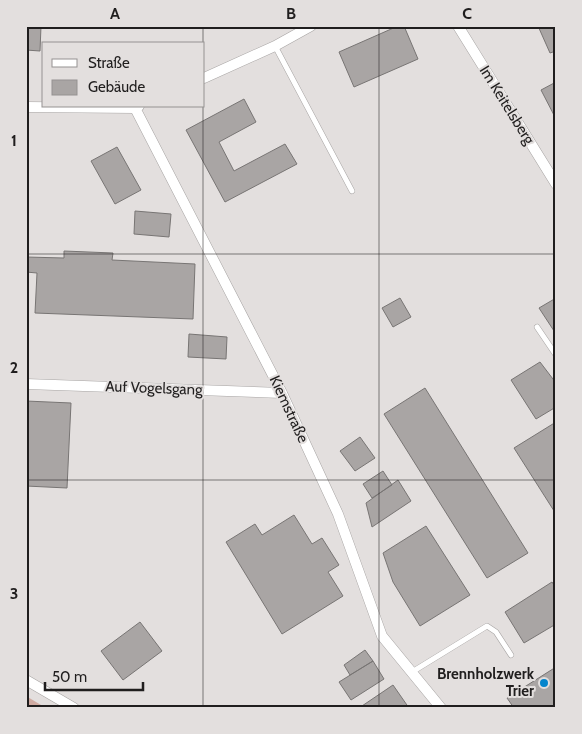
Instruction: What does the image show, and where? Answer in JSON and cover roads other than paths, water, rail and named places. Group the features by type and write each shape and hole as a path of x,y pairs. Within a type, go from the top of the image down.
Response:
{"street":[{"path":"205,78 275,46 311,26"},
{"name":"Im Keitelsberg","path":"458,26 556,184"},
{"path":"26,107 42,107"},
{"name":"Kiemstraße","path":"138,108 282,392 338,514 382,636 441,708"},
{"name":"Auf Vogelsgang","path":"26,384 282,392"},
{"path":"26,680 74,708"}],"lane":[{"path":"275,46 352,191"},
{"path":"537,327 556,355"},
{"path":"412,672 487,626 496,632 511,655"}],"place":[{"name":"Brennholzwerk Trier","path":"544,683"}]}
